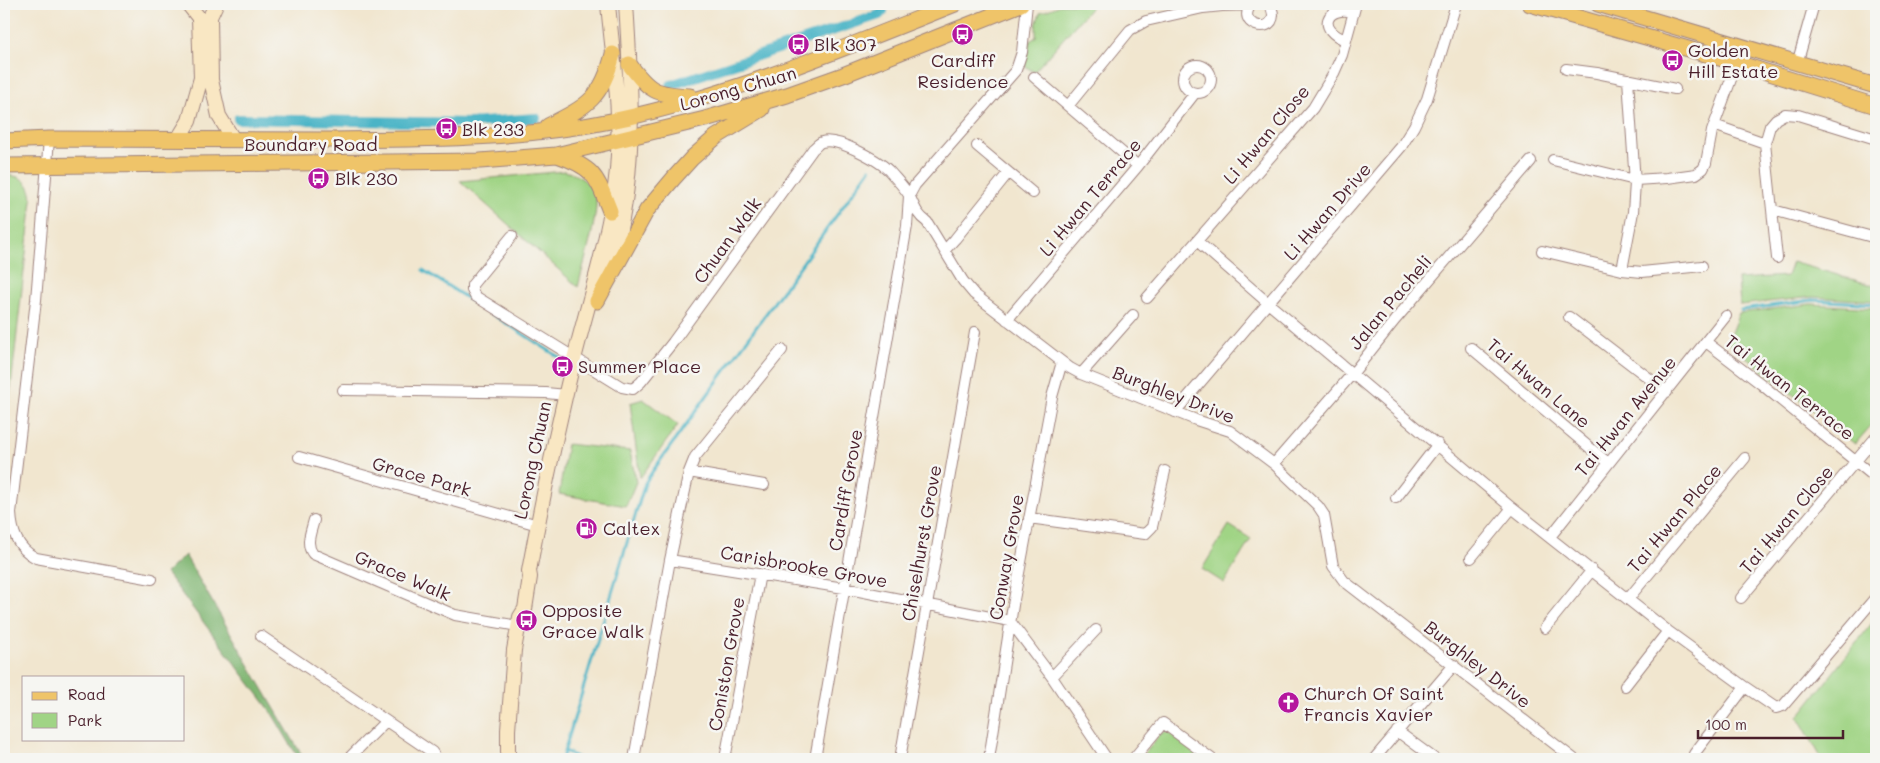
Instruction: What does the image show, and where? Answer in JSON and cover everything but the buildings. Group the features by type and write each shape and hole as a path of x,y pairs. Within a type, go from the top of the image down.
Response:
{"main road":[{"name":"Lorong Chuan","path":"624,118 702,97 781,72 955,4"},
{"name":"Lorong Chuan","path":"624,139 705,119 788,95 1021,4"},
{"path":"1530,4 1738,63 1876,106"},
{"path":"1598,4 1876,86"},
{"path":"535,133 580,109 593,98 608,76 612,54"},
{"path":"629,64 653,91 673,95 702,97"},
{"path":"597,301 647,210 692,158 716,137 745,118 788,95"},
{"name":"Boundary Road","path":"4,141 48,139 429,139 535,133 624,118"},
{"name":"Boundary Road","path":"4,166 480,161 556,155 624,139"},
{"path":"556,155 577,162 591,172 600,185 610,211"}],"street":[{"path":"608,4 612,54 624,118"},
{"path":"624,139 629,64 626,4"},
{"name":"Cardiff Grove","path":"815,759 907,226 909,196 914,185 1016,70 1022,52 1027,4"},
{"path":"1252,5 1247,14 1250,21 1254,25 1261,26 1272,20 1273,13 1268,4"},
{"name":"Li Hwan Drive","path":"1175,412 1391,160 1411,131 1423,109 1432,86 1456,4"},
{"path":"1797,64 1814,4"},
{"path":"1068,106 1130,30 1146,21 1203,8 1252,5"},
{"path":"191,7 204,13 214,6"},
{"path":"214,6 210,17 213,95 219,116 233,139"},
{"path":"178,139 189,121 200,78 199,18 191,7"},
{"name":"Li Hwan Close","path":"1147,298 1313,108 1334,73 1342,55 1346,40 1354,8 1332,14 1327,24 1330,31 1346,40"},
{"path":"1553,160 1635,180 1687,176 1700,172 1706,163 1714,125 1738,63"},
{"path":"1566,70 1597,73 1675,89"},
{"path":"1034,77 1138,166"},
{"path":"1622,270 1633,212 1635,180 1628,79"},
{"name":"Li Hwan Terrace","path":"1007,320 1138,166 1195,93"},
{"path":"1777,258 1765,143 1772,122 1785,114 1798,115 1876,139"},
{"path":"1714,125 1765,143"},
{"path":"48,139 35,306 11,513 12,526 18,542 29,554 36,558 152,579"},
{"name":"Lorong Chuan","path":"508,759 513,659 519,621 515,608 523,576 528,571 574,358 600,259 624,139"},
{"name":"Lorong Chuan","path":"583,327 597,301 611,263 618,234 624,204 624,139"},
{"name":"Chuan Walk","path":"574,358 622,387 633,388 642,382 813,149 822,142 839,143 879,162 909,196"},
{"path":"977,146 1033,193"},
{"name":"Jalan Pacheli","path":"1274,464 1353,373 1395,320 1531,160"},
{"path":"945,250 956,239 1008,173"},
{"name":"Burghley Drive","path":"909,196 920,217 927,222 968,287 978,298 1062,362 1081,374 1175,412 1230,431 1274,464 1321,510 1327,528 1331,560 1339,576 1574,759"},
{"path":"1773,210 1876,238"},
{"path":"907,226 914,221 927,222"},
{"path":"512,236 472,286 475,296 574,358"},
{"path":"1197,241 1268,304 1438,444 1512,508 1668,631 1776,708 1783,706 1876,597"},
{"path":"1542,251 1622,270 1642,272 1702,266"},
{"path":"1081,374 1133,315"},
{"name":"Tai Hwan Avenue","path":"1550,537 1726,316"},
{"path":"1569,317 1667,392"},
{"name":"Chiselhurst Grove","path":"900,759 975,332"},
{"name":"Tai Hwan Terrace","path":"1706,342 1876,478"},
{"name":"Tai Hwan Lane","path":"1471,348 1608,463"},
{"path":"634,759 688,472 695,457 782,350"},
{"name":"Conway Grove","path":"989,759 1010,620 1052,397 1062,362"},
{"path":"343,390 531,393 566,396"},
{"name":"Tai Hwan Close","path":"1741,598 1876,437"},
{"path":"1396,498 1438,444"},
{"name":"Grace Park","path":"298,457 538,525"},
{"name":"Tai Hwan Place","path":"1628,599 1745,458"},
{"path":"1030,518 1145,534 1152,528 1164,471"},
{"path":"688,472 764,485"},
{"path":"1471,558 1512,508"},
{"name":"Grace Walk","path":"314,520 308,542 309,549 313,554 455,615 519,621"},
{"name":"Carisbrooke Grove","path":"670,560 844,588 1010,620"},
{"path":"1545,628 1592,570"},
{"name":"Coniston Grove","path":"725,759 760,574"},
{"path":"1010,620 1052,676 1107,759"},
{"path":"1052,676 1096,630"},
{"path":"1625,686 1668,631"},
{"path":"261,636 385,722 432,752 437,759"},
{"path":"1374,759 1454,665"},
{"path":"1694,754 1745,687"},
{"path":"348,759 385,722"},
{"path":"1133,759 1163,723 1212,759"},
{"path":"1397,731 1435,759"}],"green space":[{"path":"1063,4 1094,4 1034,72 1025,66 1030,41 1036,37 1036,25 1040,13"},
{"path":"565,171 584,180 592,188 596,198 593,229 578,287 460,181"},
{"path":"4,175 21,178 30,189 32,200 4,436"},
{"path":"1792,262 1876,286 1876,301 1813,297 1740,305 1738,279 1787,276"},
{"path":"1811,304 1876,308 1876,418 1855,444 1727,342 1739,313"},
{"path":"643,399 678,425 640,478 630,403"},
{"path":"567,444 630,451 636,482 626,506 559,494"},
{"path":"1229,525 1251,539 1224,583 1202,569"},
{"path":"185,555 304,759 299,759 270,710 166,573"},
{"path":"1876,618 1876,759 1822,759 1798,717"},
{"path":"1167,731 1205,759 1141,759 1160,734"}],"waterway":[{"path":"671,85 879,15 883,11 881,4"},
{"path":"238,119 471,123 536,118"},
{"path":"562,759 645,483 870,169"},
{"path":"423,270 562,359"},
{"path":"1741,310 1813,300 1876,304"},
{"path":"565,751 580,759"}],"place":[{"name":"Cardiff Residence","path":"963,35"},
{"name":"Blk 307","path":"798,44"},
{"name":"Golden Hill Estate","path":"1672,60"},
{"name":"Blk 233","path":"446,129"},
{"name":"Blk 230","path":"319,178"},
{"name":"Summer Place","path":"562,366"},
{"name":"Caltex","path":"587,528"},
{"name":"Opposite Grace Walk","path":"526,620"},
{"name":"Church Of Saint Francis Xavier","path":"1288,703"}]}
